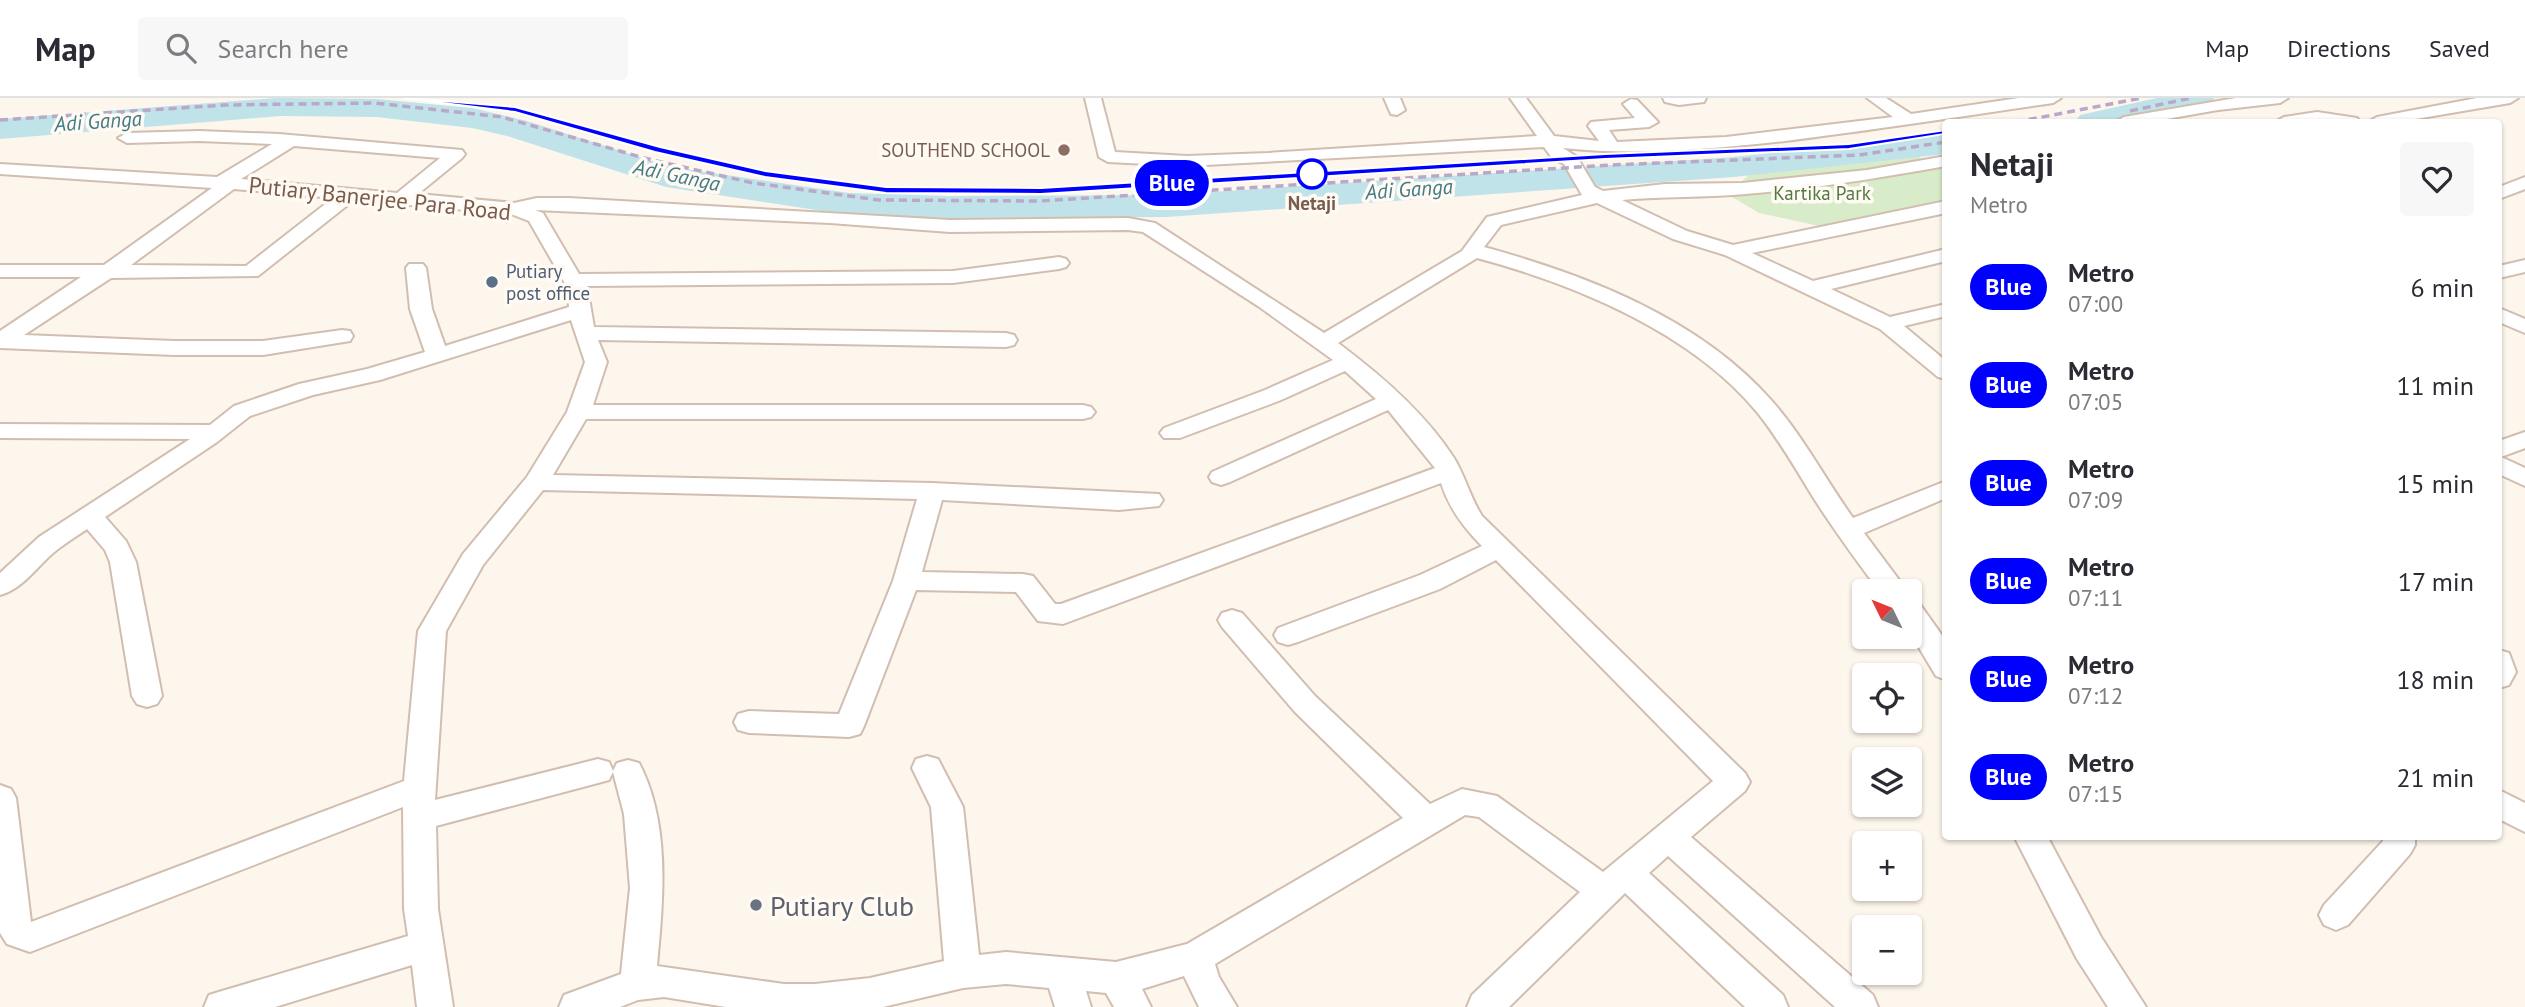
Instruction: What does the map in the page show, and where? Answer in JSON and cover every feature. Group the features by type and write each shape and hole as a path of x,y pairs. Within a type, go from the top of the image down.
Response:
{"street":[{"path":"1093,98 1108,157 1187,161 1726,142 1909,120 2053,98"},
{"path":"1518,98 1553,147 1571,161 1593,194 1680,235 1732,251 1888,324 1942,369"},
{"path":"1671,98 1698,98"},
{"path":"1875,98 1909,120"},
{"path":"1936,98 1959,113"},
{"path":"2141,119 2218,105 2280,98"},
{"path":"2391,119 2510,98"},
{"path":"1612,148 1597,126 1649,122 1631,104"},
{"path":"2296,119 2329,116 2340,119"},
{"path":"127,138 199,136 291,140 456,154 402,198"},
{"path":"0,340 84,284 107,272 226,183 291,140"},
{"path":"1325,342 1471,252 1494,221 1593,194 1743,189 1942,164"},
{"name":"Putiary Banerjee Para Road","path":"0,169 226,183 514,209 536,217 577,287 583,321 596,362 579,412 536,482 472,560 432,631 419,803 421,909 435,1007"},
{"path":"2502,192 2525,183"},
{"path":"0,271 251,272 351,193"},
{"path":"514,209 537,204 569,204 830,217 908,224 1129,224 1148,227 1325,342 1392,400 1439,454 1450,471 1458,497 1472,521 1734,782 1615,882 1485,1007"},
{"path":"1732,251 1942,207"},
{"path":"573,280 953,277 1059,263 1021,226"},
{"path":"1471,252 1558,275 1610,299 1658,323 1723,369 1757,398 1847,530 1885,579"},
{"path":"1811,288 1942,256"},
{"path":"2502,271 2525,266"},
{"path":"416,268 421,309 437,355"},
{"path":"1888,324 1942,311"},
{"path":"2502,316 2525,327"},
{"path":"0,586 19,572 48,543 242,411 307,389 372,375 437,355 583,321 1006,340"},
{"path":"0,340 251,349 342,335"},
{"path":"1172,433 1273,395 1347,362"},
{"path":"1221,477 1392,400"},
{"path":"579,412 1083,412"},
{"path":"0,431 214,432"},
{"path":"2502,449 2525,439"},
{"path":"2502,466 2525,478"},
{"path":"906,581 1023,583 1048,614 1063,614 1450,471"},
{"path":"536,482 932,491 1119,502 1150,499"},
{"path":"749,722 849,726 906,581 932,491"},
{"path":"1847,530 1942,491"},
{"path":"88,515 117,547 123,562 147,695"},
{"path":"1288,635 1430,582 1499,548"},
{"path":"1232,620 1305,704 1426,820"},
{"path":"1922,629 1942,661"},
{"path":"927,768 947,807 963,972"},
{"path":"0,798 3,850 13,924 19,933 30,937 419,803 613,772 640,814 647,888 638,984"},
{"path":"577,1007 638,984 664,981 784,1000 815,1000 870,993 963,972 1006,968 1068,991 1125,993 1171,966 1196,957 1426,820 1462,802 1486,806 1615,882 1770,1007"},
{"path":"2502,805 2525,819"},
{"path":"1670,838 1860,1007"},
{"path":"2032,840 2089,948 2128,1007"},
{"path":"2336,915 2399,845 2399,840"},
{"path":"222,1007 427,945"},
{"path":"1196,957 1203,983 1219,1007"}],"green space":[{"name":"Kartika Park","path":"1906,152 1942,166 1942,200 1819,226 1759,213 1727,194 1757,168"}],"waterway":[{"name":"Adi Ganga","path":"2104,119 2199,98"},
{"name":"Adi Ganga","path":"0,129 281,107 377,108 472,118 516,128 666,177 849,204 948,207 1167,206 1734,167 1942,144"}],"railway":[{"path":"2032,119 2142,98"},
{"path":"2130,111 2191,98"},
{"path":"0,120 225,105 375,103 502,117 644,158 753,183 879,200 1040,201 1611,165 1859,155 1942,143"},
{"path":"495,107 515,110 658,150 780,176"}],"metro line":[{"name":"Blue","path":"407,98 515,110 658,150 765,174 886,190 1041,191 1605,156 1849,147 1942,134"}],"place":[{"name":"SOUTHEND SCHOOL","path":"1064,150"},
{"name":"Netaji","path":"1312,174"},
{"name":"Putiary post office","path":"492,282"},
{"name":"Putiary Club","path":"756,905"}]}
